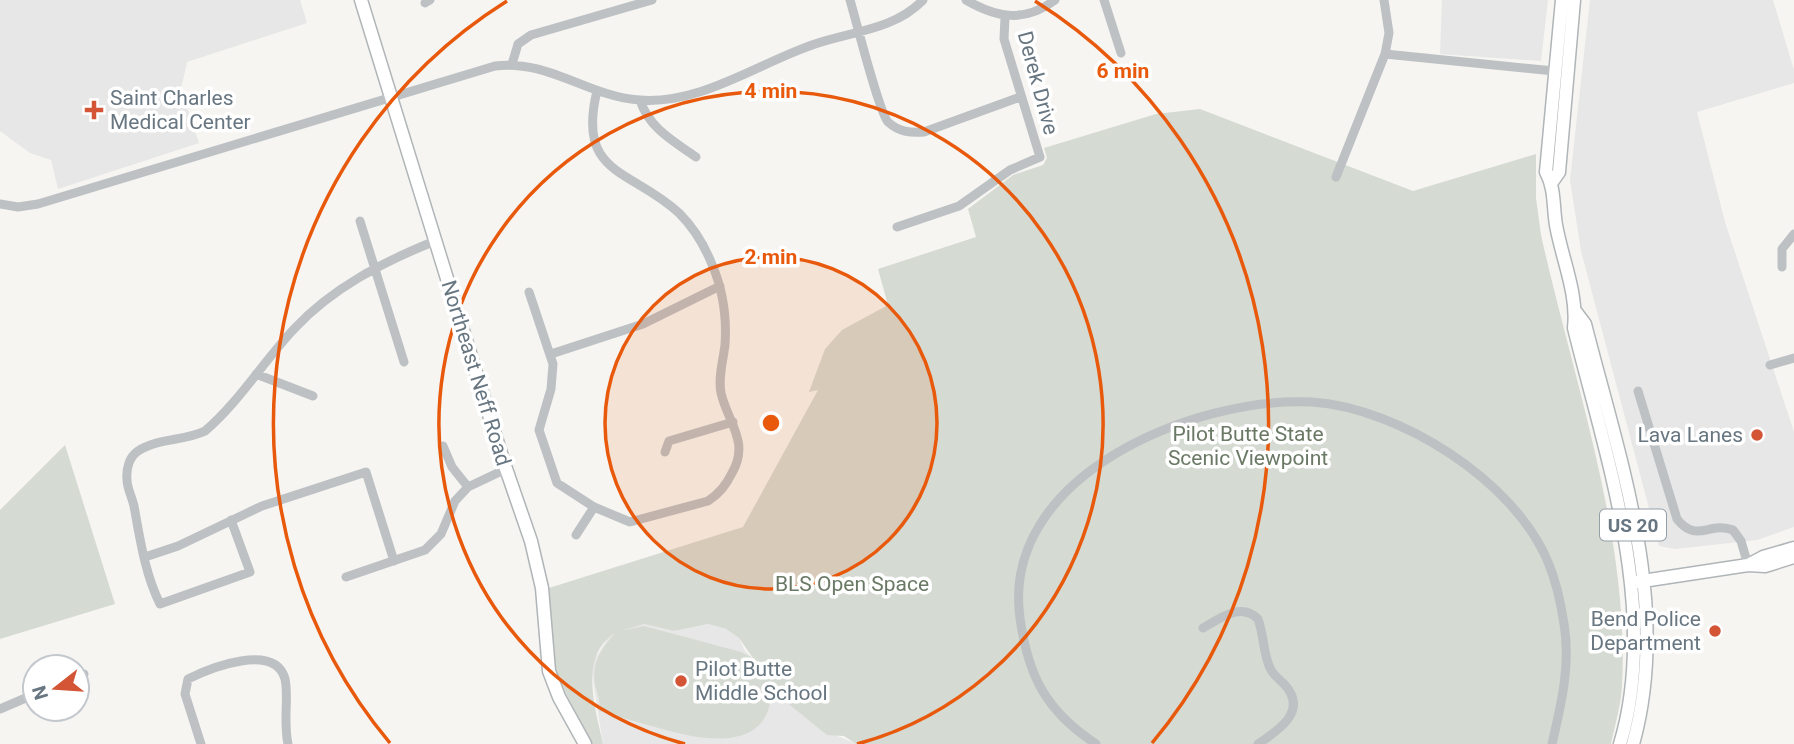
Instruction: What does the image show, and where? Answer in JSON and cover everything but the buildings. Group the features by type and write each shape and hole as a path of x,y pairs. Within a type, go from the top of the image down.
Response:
{"main road":[{"name":"Northeast Neff Road","path":"360,0 538,565 549,671 559,697 585,744"},
{"name":"US 20","path":"1562,0 1546,172 1552,182 1555,224 1576,312 1585,324 1619,456 1647,661 1640,718 1633,744"},
{"name":"US 20","path":"1552,182 1559,172 1574,0"},
{"path":"1748,565 1763,557 1794,548"},
{"path":"1637,582 1748,565 1765,566 1794,557"},
{"name":"US 20","path":"1620,744 1633,680 1637,582"}],"street":[{"path":"512,64 518,44 531,35 652,0"},
{"path":"850,0 877,86 879,107 889,122 908,133 924,132 1020,97"},
{"path":"0,204 18,207 38,204 478,70 512,64 540,67 597,91 640,100 686,96 815,44 903,17 923,0"},
{"path":"965,0 987,12 1005,17 1028,15 1055,0"},
{"path":"1104,0 1121,53"},
{"path":"1336,177 1385,54 1389,33 1384,0"},
{"name":"Derek Drive","path":"897,227 959,206 1010,170 1040,157 1004,39 1005,17"},
{"path":"1385,54 1554,71"},
{"path":"529,292 551,354 551,389 540,430 556,483 594,506 630,522 639,522 708,500 724,487 737,465 741,444 720,387 725,321 720,286 697,234 679,213 615,171 601,155 591,132 597,91"},
{"path":"640,100 643,110 662,133 695,157"},
{"path":"360,221 404,362"},
{"path":"1782,267 1782,249 1794,234"},
{"path":"231,520 250,572 160,604 145,557 127,480 128,463 138,451 153,445 193,438 205,432 295,328 341,289 376,267 435,241"},
{"path":"551,354 643,324 720,286"},
{"path":"1770,365 1794,358"},
{"path":"256,374 313,396"},
{"path":"1638,391 1677,519 1690,531 1700,533 1720,527 1733,530 1739,536 1748,565"},
{"path":"1096,744 1060,718 1048,702 1034,675 1023,642 1019,582 1035,531 1053,505 1075,482 1151,434 1237,410 1310,402 1346,406 1386,419 1426,439 1489,484 1531,533 1548,561 1564,625 1567,660 1552,744"},
{"path":"665,452 669,441 733,422"},
{"path":"443,446 452,467 468,486"},
{"path":"346,577 425,550 435,541 456,501 468,486 506,469"},
{"path":"145,557 178,546 262,506 366,472 394,561"},
{"path":"576,535 594,506"},
{"path":"1203,628 1236,612 1252,614 1258,619 1269,667 1286,686 1294,704 1293,714 1286,723 1258,744"},
{"path":"201,744 185,694 188,679 250,658 266,660 280,668 286,685 284,709 288,744"},
{"path":"0,709 21,700"}],"shaded area":[{"name":"Saint Charles Medical Center","path":"0,0 300,0 307,23 187,62 181,89 199,143 58,189 51,160 30,153 0,131"},
{"path":"1442,0 1548,0 1541,61 1440,54"},
{"path":"1590,0 1773,0 1794,70 1794,83 1697,112 1725,222 1794,432 1794,527 1757,540 1675,549 1659,546 1581,251 1570,180"},
{"name":"Pilot Butte Middle School","path":"644,624 674,631 708,624 726,629 739,638 745,651 760,665 774,696 780,697 824,730 856,744 603,744 592,674 594,660 608,638 629,626"}],"green space":[{"name":"Pilot Butte State Scenic Viewpoint","path":"1200,109 1413,191 1536,154 1536,198 1541,235 1596,459 1617,573 1622,630 1622,686 1611,744 856,744 844,736 827,735 780,697 774,697 771,689 769,707 763,721 753,730 740,736 709,738 673,732 599,711 600,703 594,676 596,662 614,634 603,644 596,656 593,670 594,701 603,744 592,744 555,672 549,588 743,527 818,390 809,392 825,349 842,330 888,305 878,269 976,237 968,209 1013,175 1043,165 1047,158 1044,148 1156,114","holes":["644,624 674,631 708,624 726,629 739,638 753,658 741,652 644,626 620,631"]},
{"path":"65,445 115,604 0,639 0,510"}],"place":[{"name":"Saint Charles Medical Center","path":"94,110"},
{"name":"Lava Lanes","path":"1757,435"},
{"name":"Bend Police Department","path":"1715,631"},
{"name":"Pilot Butte Middle School","path":"681,681"}],"park label":[{"name":"BLS Open Space","path":"852,584"}]}
